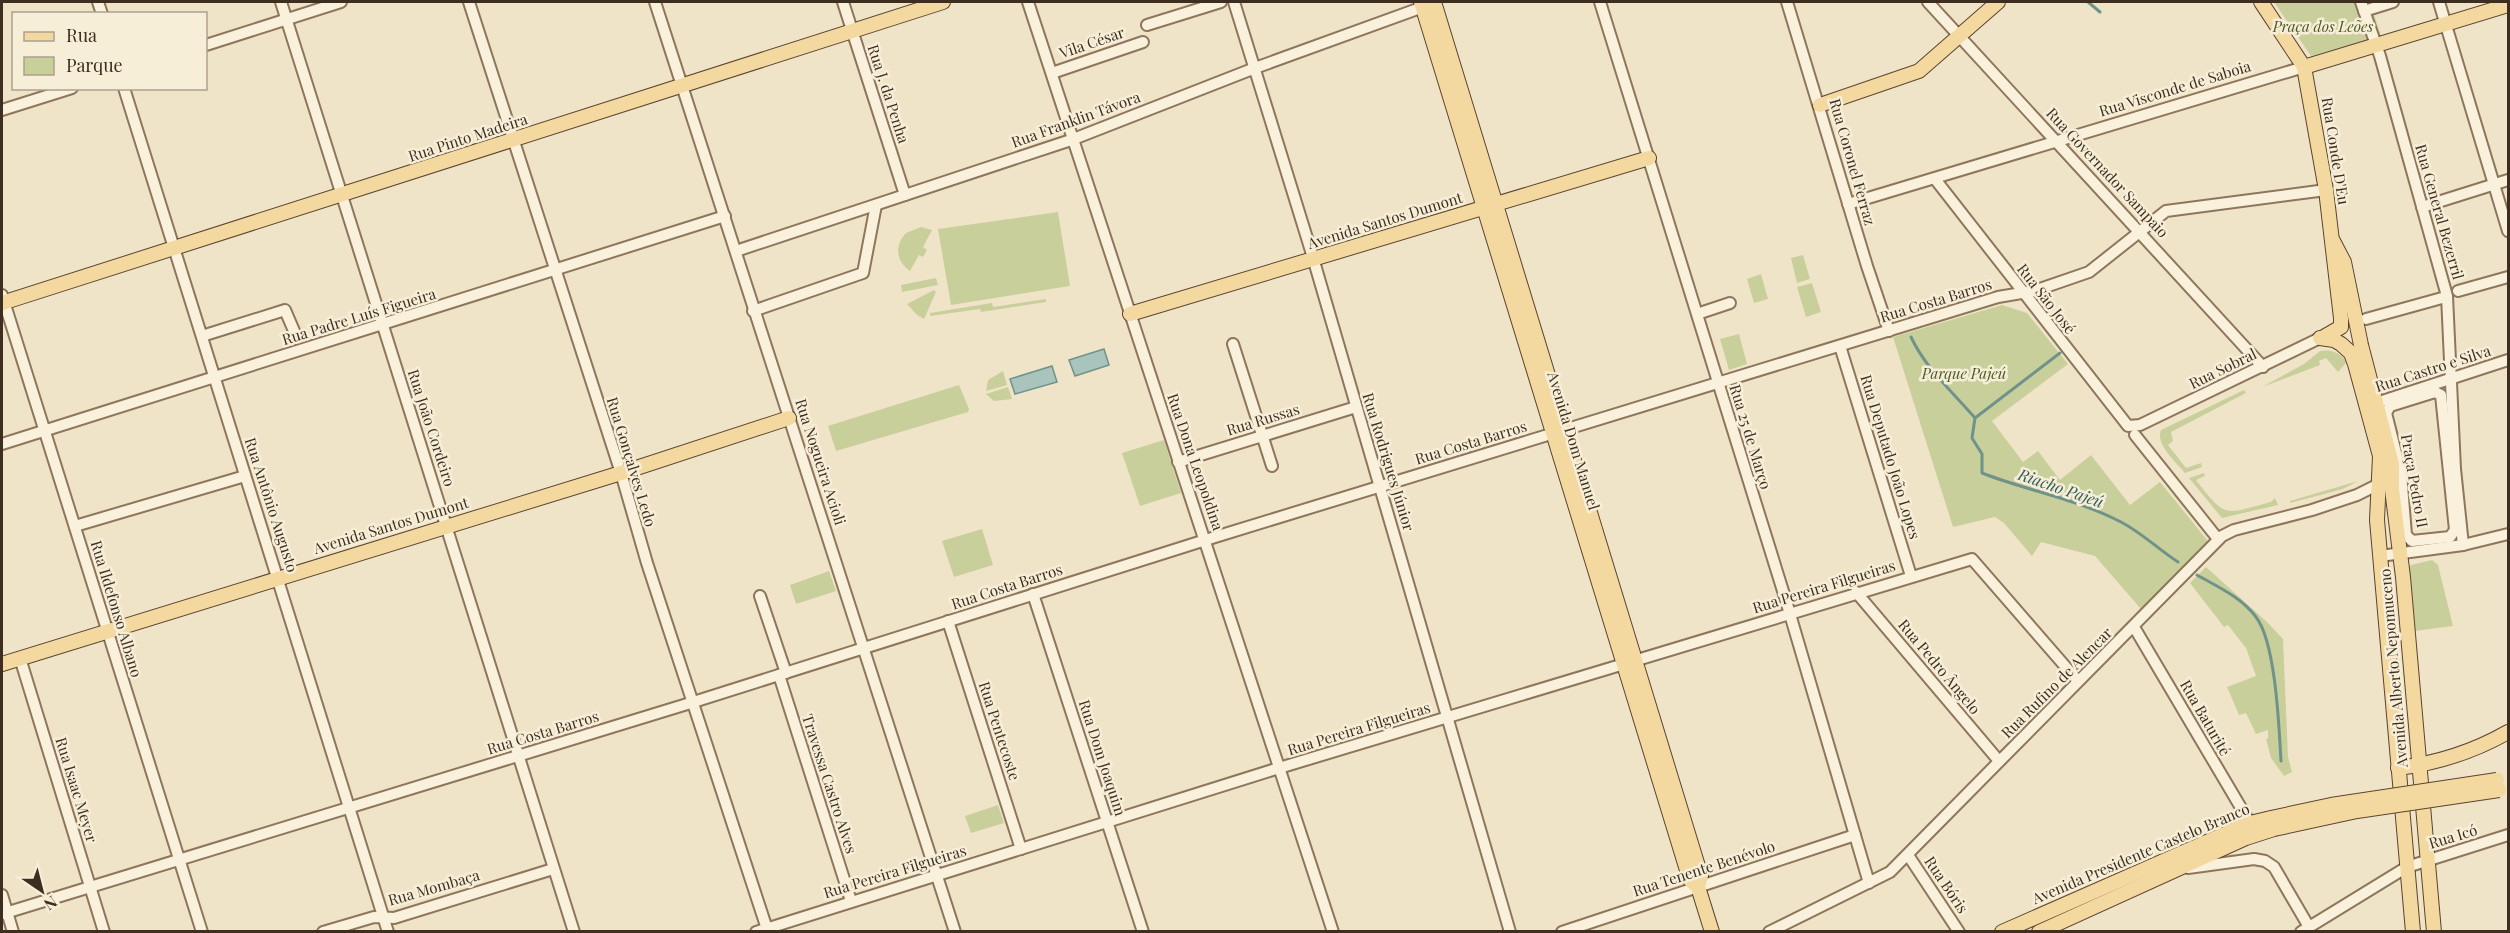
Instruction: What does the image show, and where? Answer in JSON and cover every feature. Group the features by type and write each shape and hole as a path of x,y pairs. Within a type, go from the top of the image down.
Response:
{"main road":[{"name":"Rua Pinto Madeira","path":"2,300 176,249 943,2"},
{"path":"1820,105 1910,76 1927,65 1998,2"},
{"path":"2260,2 2304,66 2508,5"},
{"name":"Avenida Dom Manuel","path":"1431,3 1490,205 1630,662 1701,876 1698,887 1712,932"},
{"name":"Rua Conde D'Eu","path":"2304,66 2326,190 2333,241 2332,263 2341,327 2320,338"},
{"name":"Avenida Santos Dumont","path":"1130,314 1649,158"},
{"name":"Rua Conde D'Eu","path":"2333,241 2344,262 2372,404"},
{"path":"2320,338 2334,340 2351,353 2372,404"},
{"name":"Avenida Alberto Nepomuceno","path":"2372,404 2380,456 2377,520 2413,932"},
{"name":"Avenida Alberto Nepomuceno","path":"2372,404 2392,464 2392,489 2434,932"},
{"name":"Avenida Santos Dumont","path":"2,664 621,473 789,418"},
{"path":"2398,768 2419,765 2478,749 2508,732"},
{"name":"Avenida Presidente Castelo Branco","path":"2002,932 2250,823 2273,823 2357,812 2503,784"},
{"name":"Avenida Presidente Castelo Branco","path":"2039,932 2246,838 2273,823"}],"street":[{"name":"Rua João Cordeiro","path":"281,2 574,932"},
{"path":"207,45 341,2"},
{"name":"Rua Gonçalves Ledo","path":"469,2 621,473 646,563 694,702 764,930"},
{"name":"Rua Nogueira Acioli","path":"655,2 725,216 753,311 866,648 955,932"},
{"name":"Rua J. da Penha","path":"843,2 905,195"},
{"name":"Rua Dona Leopoldina","path":"1028,2 1071,140 1333,932"},
{"path":"1147,25 1220,2"},
{"name":"Rua Rodrigues Júnior","path":"1234,2 1449,717 1510,932"},
{"name":"Rua 25 de Março","path":"1600,2 1790,614 1869,883"},
{"name":"Rua Coronel Ferraz","path":"1787,2 1889,331"},
{"name":"Rua Governador Sampaio","path":"1929,2 2263,367"},
{"path":"2362,6 2393,2"},
{"path":"2439,2 2508,231"},
{"name":"Rua Franklin Távora","path":"736,251 1071,140 1255,68 1431,3"},
{"name":"Rua General Bezerril","path":"2362,6 2376,45 2448,296 2451,378 2463,544"},
{"name":"Vila César","path":"1052,73 1143,42"},
{"name":"Rua Visconde de Saboia","path":"1848,204 2304,66"},
{"path":"2,110 66,90"},
{"name":"Rua Antônio Augusto","path":"125,90 388,932"},
{"name":"Rua São José","path":"1935,179 2128,426 2138,430 2218,539"},
{"path":"2422,207 2508,180"},
{"name":"Rua Costa Barros","path":"4,913 694,702 1205,540 1998,297 2022,293 2089,272 2166,211 2326,190"},
{"path":"753,311 863,273 876,205"},
{"name":"Rua Padre Luís Figueira","path":"2,444 725,216"},
{"path":"2458,291 2508,277"},
{"path":"2366,319 2442,298"},
{"name":"Rua Ildefonso Albano","path":"2,300 202,932"},
{"path":"1703,312 1731,303"},
{"path":"202,336 285,310 297,338"},
{"name":"Rua Sobral","path":"2138,430 2320,338"},
{"path":"1233,344 1272,466"},
{"name":"Rua Deputado João Lopes","path":"1840,346 1911,576"},
{"name":"Rua Castro e Silva","path":"2372,404 2508,360"},
{"name":"Praça Pedro II","path":"2435,392 2440,395 2455,530 2450,537 2412,542 2406,535 2401,473 2386,413 2390,406 2435,392"},
{"name":"Rua Russas","path":"1178,462 1356,407"},
{"path":"75,526 245,476"},
{"name":"Rua Rufino de Alencar","path":"1769,932 1890,872 2134,627 2218,539 2234,530 2321,507 2357,495 2379,484"},
{"path":"2380,556 2463,544 2508,534"},
{"name":"Rua Pereira Filgueiras","path":"764,930 1280,768 1856,592 1972,559 2078,681"},
{"name":"Rua Pedro Ângelo","path":"1856,592 1999,761"},
{"name":"Rua Dom Joaquim","path":"1033,594 1143,932"},
{"name":"Travessa Castro Alves","path":"760,596 851,901"},
{"name":"Rua Pentecoste","path":"948,621 1021,849"},
{"name":"Rua Baturité","path":"2134,627 2250,823"},
{"name":"Rua Isaac Meyer","path":"20,658 104,932"},
{"name":"Rua Tenente Benévolo","path":"1562,932 1855,835"},
{"name":"Rua Icó","path":"2305,929 2407,867 2508,835"},
{"name":"Rua Bóris","path":"1908,855 1959,932"},
{"path":"2179,869 2254,859 2265,861 2274,867 2305,929"},
{"name":"Rua Mombaça","path":"323,932 362,919 394,918 553,869"},
{"path":"2,894 4,913 13,932"}],"green space":[{"name":"Praça dos Leões","path":"2274,2 2370,2 2381,36 2311,56"},
{"path":"1058,212 1070,286 951,305 938,229"},
{"path":"921,227 932,230 923,247 927,250 923,257 919,255 910,271 899,258 898,248 906,233"},
{"path":"1803,255 1810,279 1797,283 1791,258"},
{"path":"1761,274 1768,299 1754,303 1747,279"},
{"path":"936,278 938,285 902,292 901,285"},
{"path":"1812,283 1821,312 1806,317 1797,287"},
{"path":"934,290 936,292 924,319 907,304"},
{"path":"1046,299 1046,302 981,312 980,309 930,316 930,313 992,303 993,307"},
{"name":"Parque Pajeú","path":"2002,305 2027,313 2068,364 1992,421 2023,462 2038,451 2060,480 2091,455 2130,505 2160,482 2207,540 2208,545 2141,609 2095,556 2041,542 2032,556 2004,523 1995,517 1953,527 1893,337"},
{"path":"1739,334 1747,364 1729,370 1720,339"},
{"path":"2320,351 2335,352 2347,362 2338,372 2326,358 2319,361 2320,365 2262,387 2304,364"},
{"path":"1003,371 1007,385 986,391 988,380"},
{"path":"959,385 969,409 968,412 836,451 828,426"},
{"path":"1008,387 1012,399 994,401 986,394"},
{"path":"2244,390 2246,393 2171,432 2173,441 2168,445 2186,468 2201,463 2202,467 2185,473 2164,447 2161,441 2161,430"},
{"path":"1164,440 1181,493 1140,506 1122,453"},
{"path":"2204,473 2205,476 2196,480 2221,508 2235,511 2271,502 2275,498 2278,505 2222,518 2189,478"},
{"path":"2358,481 2343,489 2290,503 2290,501"},
{"path":"982,529 993,565 954,577 942,541"},
{"path":"2432,560 2438,565 2453,626 2414,631 2409,568 2411,565"},
{"path":"2206,567 2283,639 2288,757 2292,772 2284,776 2271,758 2266,739 2268,730 2256,734 2246,713 2239,715 2227,687 2256,676 2246,648 2228,625 2224,627 2190,583"},
{"path":"829,571 836,591 796,604 790,585"},
{"path":"998,805 1004,823 971,833 965,816"}],"water":[{"path":"1104,349 1109,365 1075,376 1069,360"},
{"path":"1052,366 1057,382 1015,394 1010,379"}],"waterway":[{"name":"Riacho Pajeú","path":"2088,2 2100,12"},
{"name":"Riacho Pajeú","path":"1911,337 1932,370 1975,418"},
{"name":"Riacho Pajeú","path":"2060,353 1975,418 1972,438 1982,454 1982,473 2104,514 2136,531 2178,562"},
{"name":"Riacho Pajeú","path":"2197,575 2229,593 2243,604 2256,617 2263,629 2275,686 2281,761"}]}
